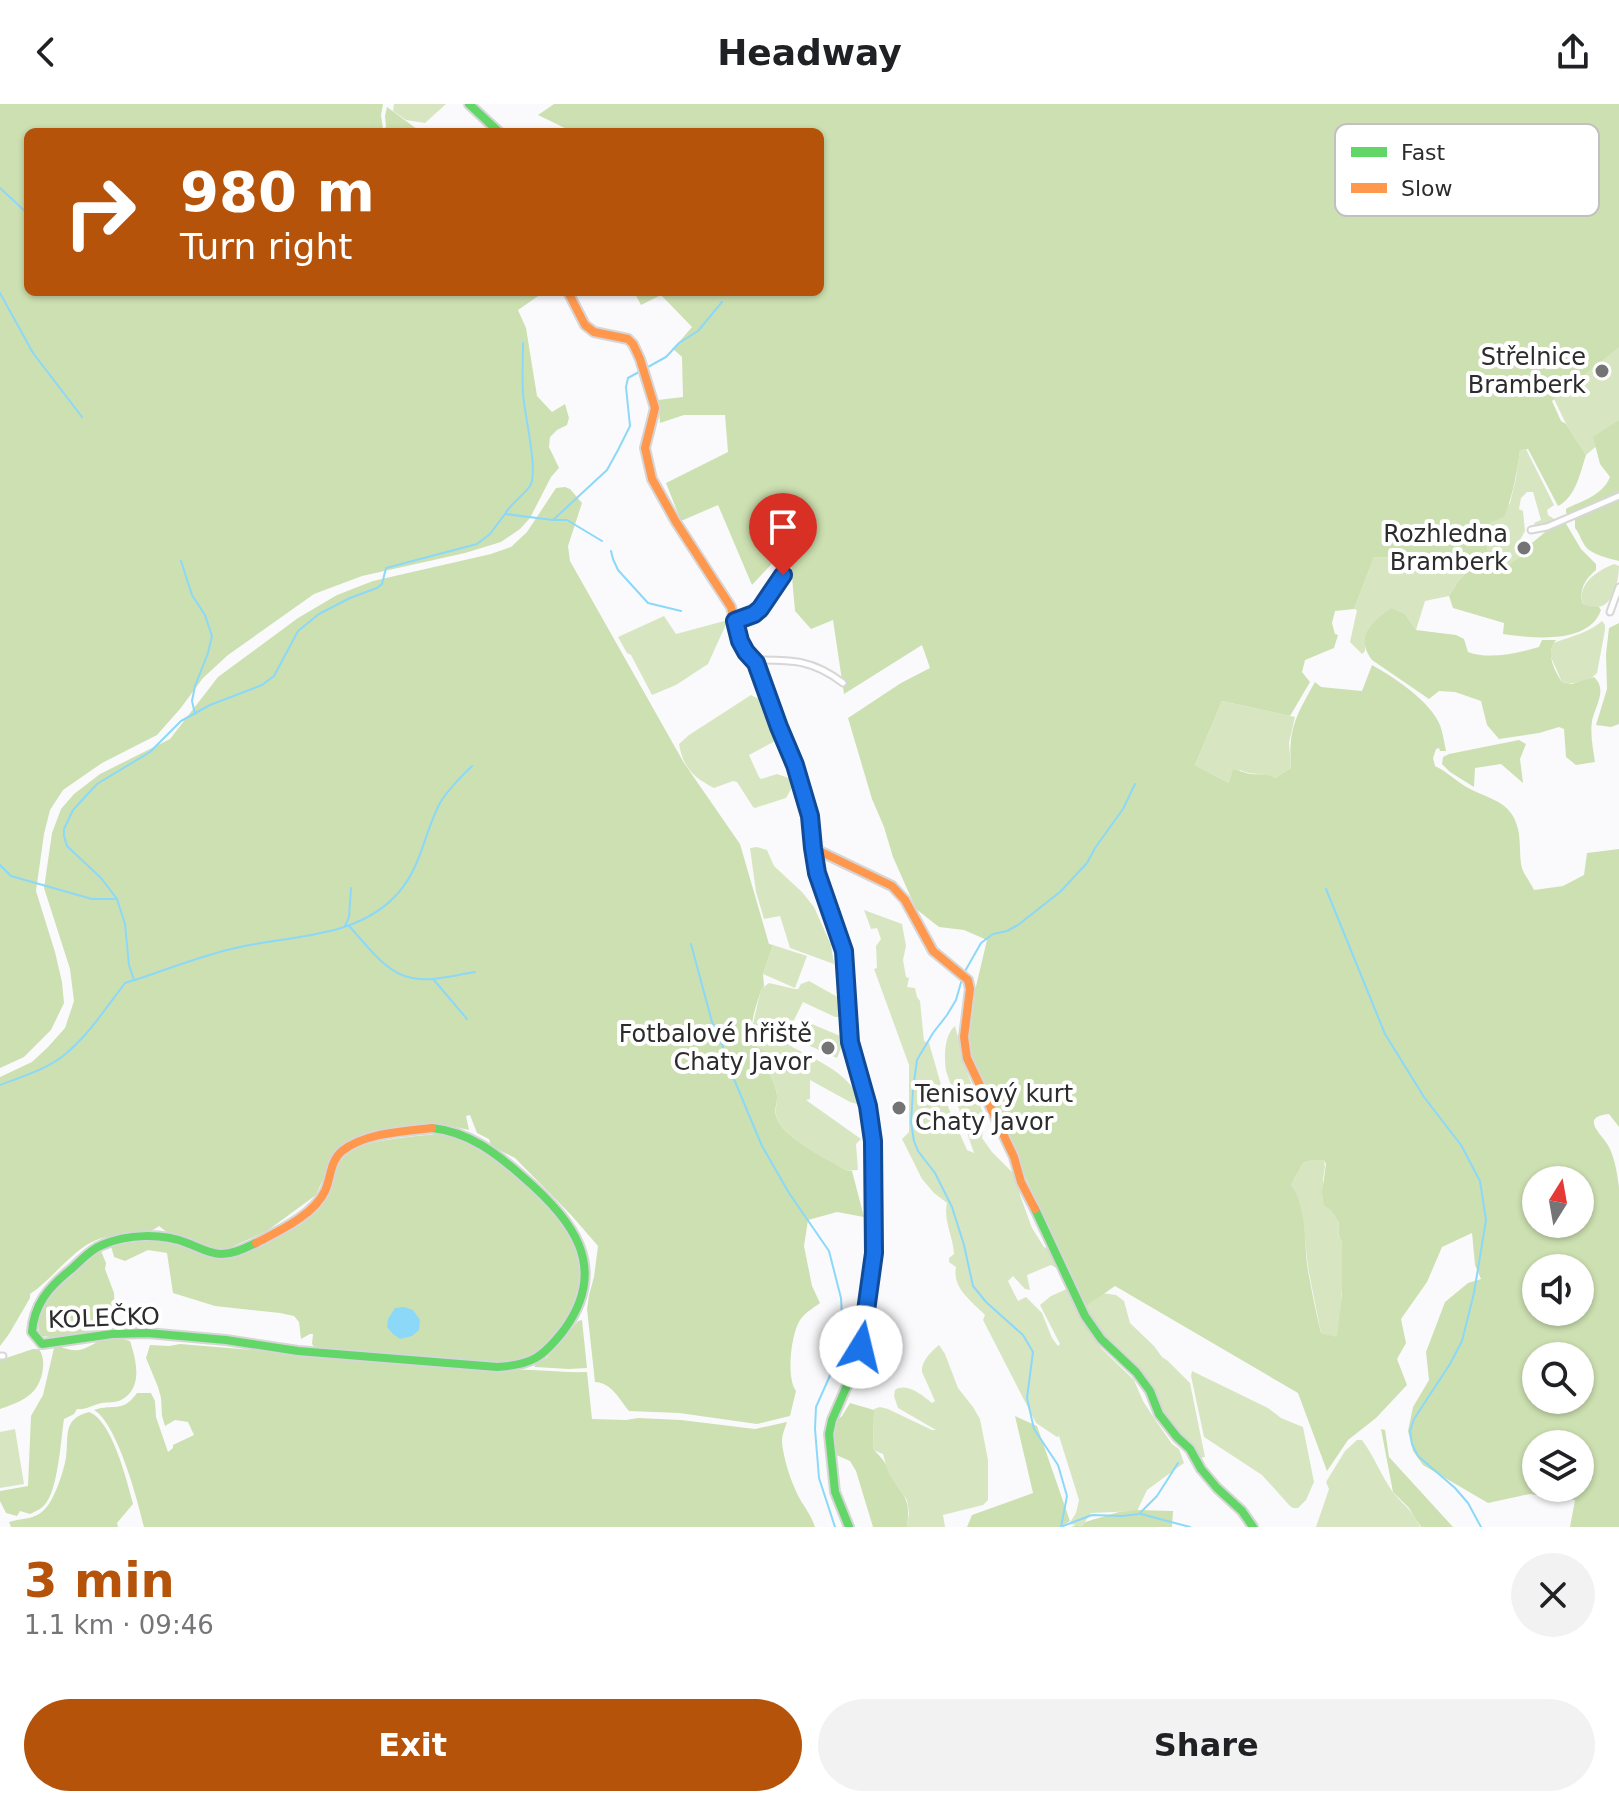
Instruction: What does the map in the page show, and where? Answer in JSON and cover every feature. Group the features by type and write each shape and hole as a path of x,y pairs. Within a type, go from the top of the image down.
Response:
{"street":[{"path":"469,104 495,128"},
{"path":"570,296 585,325 594,332 628,339 644,367 655,408 645,448 652,479 726,598 740,641 754,660 795,765 810,816 817,873 844,951 850,1042 868,1106 873,1141 874,1253 861,1347 829,1434 835,1492 849,1527"},
{"path":"1531,530 1547,527 1619,496"},
{"path":"735,621 760,609 783,575"},
{"path":"1610,612 1619,587"},
{"path":"754,660 805,662 843,683"},
{"path":"813,848 899,891 935,953 968,980 970,989 964,1037 967,1058 1014,1157 1021,1182 1085,1316 1101,1339 1136,1372 1150,1391 1159,1414 1190,1449 1204,1473 1242,1511 1253,1527"},
{"name":"KOLEČKO","path":"441,1128 467,1136 488,1148 556,1206 579,1239 583,1252 584,1285 578,1307 543,1355 515,1366 298,1351 202,1337 134,1332 42,1344 32,1332 34,1317 46,1290 98,1246 154,1235 185,1242 216,1255 229,1254 259,1242 321,1198 332,1165 345,1149 383,1135 412,1130 441,1128"}],"green space":[{"path":"0,104 383,104 383,128 24,128 24,296 538,296 518,310 526,328 537,396 552,412 565,404 569,418 567,425 550,437 549,447 559,468 551,477 530,518 520,529 501,542 362,576 314,594 228,655 203,678 157,735 102,763 63,790 50,810 36,891 55,952 64,1003 51,1030 24,1057 0,1068"},
{"path":"394,104 446,104 425,123 406,120 393,111"},
{"path":"554,104 1619,104 1619,347 1552,401 1561,421 1586,455 1573,491 1558,506 1528,449 1520,450 1504,517 1491,522 1484,534 1488,552 1456,563 1374,557 1354,609 1335,611 1332,623 1338,635 1334,648 1305,660 1302,672 1310,682 1290,716 1222,701 1195,765 1229,783 1233,770 1275,778 1291,768 1295,723 1315,682 1321,687 1362,691 1372,665 1410,690 1435,716 1446,751 1436,749 1433,758 1435,766 1511,813 1518,829 1522,868 1534,890 1563,886 1584,875 1587,853 1619,849 1619,1127 1609,1114 1595,1119 1594,1123 1611,1152 1619,1187 1619,1527 1570,1527 1575,1502 1594,1502 1594,1430 1522,1430 1522,1496 1488,1503 1423,1465 1413,1451 1408,1431 1413,1407 1429,1380 1426,1352 1445,1302 1468,1283 1481,1279 1475,1265 1472,1233 1442,1247 1427,1282 1401,1319 1406,1343 1397,1359 1407,1385 1376,1418 1348,1440 1327,1471 1298,1393 1115,1286 1086,1306 1047,1226 964,1037 987,940 964,930 939,927 916,909 872,799 848,718 930,668 922,645 844,694 833,620 811,629 795,611 791,566 778,557 752,585 718,505 681,521 666,483 728,452 725,415 684,415 660,423 658,400 683,397 682,357 673,349 692,327 662,296 824,296 824,128 565,128 538,115","holes":["1324,1160 1324,1205 1339,1223 1342,1241 1342,1293 1337,1337 1321,1333 1308,1271 1300,1204 1291,1185 1303,1163"]},
{"path":"387,107 416,128 384,128"},
{"path":"636,296 659,296 641,305"},
{"name":"Střelnice Bramberk","path":"1619,342 1619,427 1586,455 1554,399"},
{"path":"1619,420 1619,493 1566,513 1566,509 1591,497 1607,483 1610,477 1600,464 1593,437"},
{"path":"1526,449 1554,505 1547,510 1548,515 1557,521 1547,526 1535,526 1534,523 1541,520 1533,492 1527,492 1521,498 1519,509 1523,511 1525,531 1519,542 1532,542 1531,555 1520,557 1507,567 1490,563 1484,534 1510,503 1520,450"},
{"path":"565,487 582,503 568,546 570,561 684,763 740,844 769,944 773,945 763,974 764,986 753,1019 752,1035 759,1048 770,1054 768,1068 777,1095 776,1116 796,1140 845,1170 852,1171 864,1217 837,1212 808,1220 804,1246 812,1286 820,1303 802,1317 794,1335 790,1367 796,1391 790,1416 757,1424 679,1413 629,1411 611,1388 595,1382 587,1309 598,1246 515,1158 491,1146 489,1139 477,1133 470,1115 466,1116 469,1130 441,1124 411,1127 346,1144 336,1150 316,1195 267,1231 227,1249 214,1249 168,1233 159,1226 139,1234 106,1237 90,1243 30,1294 0,1346 0,1077 32,1062 48,1047 65,1028 74,1001 70,969 44,888 52,833 61,809 74,794 100,774 170,739 218,677 298,618 337,595 373,581 511,547 527,532 556,488"},
{"path":"1619,498 1619,561 1588,550 1575,528 1575,519"},
{"path":"1565,522 1581,549 1596,564 1596,570 1584,585 1582,599 1583,604 1601,610 1595,621 1585,629 1558,637 1503,634 1504,623 1453,608 1449,596 1459,580 1478,561 1507,566 1520,557 1530,555 1532,543 1550,528"},
{"path":"1374,557 1456,563 1477,557 1478,561 1459,580 1449,596 1425,601 1416,630 1406,615 1365,644 1362,654 1350,642 1357,610 1354,609"},
{"path":"1614,564 1619,566 1618,576 1608,602 1599,607 1583,604 1586,584 1595,574"},
{"path":"1391,608 1406,615 1416,630 1456,635 1464,639 1468,652 1476,654 1494,656 1512,653 1539,647 1542,640 1556,640 1551,655 1562,682 1572,684 1594,677 1600,687 1591,726 1595,762 1576,765 1566,757 1564,729 1559,727 1499,739 1487,725 1481,701 1455,692 1439,691 1429,699 1372,660 1365,637 1372,624"},
{"path":"664,616 676,634 728,620 708,664 676,685 652,695 618,637"},
{"path":"1602,621 1605,630 1597,673 1581,682 1562,682 1550,655 1553,643 1585,632"},
{"path":"1619,623 1619,724 1611,727 1596,725 1607,689 1609,628"},
{"path":"751,695 761,700 779,739 749,755 759,777 777,774 792,779 794,784 786,798 755,808 737,782 714,788 695,776 686,766 679,744"},
{"path":"1222,701 1295,717 1289,743 1291,768 1275,778 1240,770 1229,783 1195,765"},
{"path":"1519,740 1526,744 1520,759 1523,783 1501,764 1475,768 1474,787 1442,764 1443,757 1449,754"},
{"path":"750,848 767,850 774,866 814,907 831,945 834,964 790,948 780,916 764,919 756,892"},
{"path":"864,910 902,924 906,946 903,960 906,977 909,978 907,987 915,988 920,1001 924,1041 929,1043 946,1102 967,1150 974,1153 945,1065 947,1041 955,1026 968,1075 985,1118 982,1138 1017,1177 1032,1228 1044,1247 1053,1251 1060,1268 1051,1265 1027,1275 1030,1290 1025,1289 1013,1276 1008,1281 1018,1301 1026,1297 1042,1313 1058,1346 1060,1344 1040,1305 1069,1288 1101,1348 1134,1380 1156,1421 1179,1449 1184,1463 1147,1490 1137,1511 1091,1513 1082,1526 1069,1524 1079,1500 1059,1436 1036,1423 983,1320 985,1315 960,1288 956,1267 949,1262 954,1254 946,1216 947,1203 922,1179 902,1139 909,1132 909,1065 874,969 877,968 876,946 881,939 877,928 871,929"},
{"path":"773,945 807,956 795,988 763,974"},
{"path":"809,981 843,1000 842,1013 835,1017 803,1002 784,1040 842,1076 857,1094 861,1105 810,1080 810,1099 806,1100 861,1139 856,1144 858,1170 845,1170 829,1162 783,1128 776,1116 777,1095 768,1067 771,1060 754,1040 752,1028 761,989 769,983 798,989"},
{"name":"Fotbalové hřiště Chaty Javor","path":"800,1019 845,1038 837,1058 792,1038"},
{"path":"442,1133 481,1150 540,1196 563,1223 576,1251 579,1279 571,1308 547,1346 518,1363 316,1349 312,1344 313,1334 301,1339 299,1322 294,1316 215,1306 173,1293 167,1253 148,1250 125,1261 114,1257 111,1246 144,1240 169,1241 214,1257 251,1251 284,1233 320,1203 342,1159 352,1150 384,1140"},
{"path":"1324,1160 1324,1191 1339,1223 1338,1235 1342,1241 1343,1278 1338,1338 1321,1333 1305,1239 1291,1185 1303,1163"},
{"path":"101,1251 106,1263 105,1269 114,1293 115,1316 122,1329 40,1336 41,1310 48,1298 66,1277"},
{"path":"1102,1293 1116,1295 1124,1301 1130,1323 1190,1383 1205,1457 1198,1458 1176,1434 1133,1367 1091,1320 1087,1302"},
{"path":"582,1320 587,1368 535,1367 534,1363 547,1358"},
{"path":"104,1338 130,1341 136,1373 133,1388 121,1400 77,1409 64,1419 56,1475 46,1503 30,1514 20,1511 17,1516 6,1513 0,1501 0,1491 28,1486 31,1416 43,1395 54,1348 83,1349"},
{"path":"180,1344 502,1370 587,1372 592,1419 681,1420 755,1429 787,1422 782,1441 786,1465 815,1527 144,1527 118,1446 103,1418 94,1410 122,1406 137,1393 151,1393 168,1452 173,1445 194,1435 188,1422 175,1420 165,1426 158,1387 146,1358 150,1345"},
{"path":"939,1345 958,1388 980,1419 988,1460 988,1500 983,1505 943,1515 945,1527 907,1527 907,1500 888,1473 883,1454 873,1450 874,1409 888,1409 936,1430 898,1408 894,1396 895,1390 904,1388 914,1390 932,1403 935,1401 922,1368 927,1357"},
{"path":"39,1349 43,1358 40,1382 27,1397 0,1409 0,1360"},
{"path":"1192,1371 1303,1427 1314,1482 1306,1500 1298,1508 1290,1506 1262,1475 1204,1437"},
{"path":"850,1403 874,1410 873,1449 905,1498 907,1527 873,1527 856,1471 850,1461 834,1454 833,1434 837,1420"},
{"path":"89,1412 97,1417 111,1439 133,1504 117,1523 118,1527 11,1527 9,1522 36,1516 48,1506 63,1470 68,1429 74,1419"},
{"path":"1015,1416 1037,1426 1070,1521 1060,1527 967,1527 972,1515 1033,1493"},
{"path":"15,1429 24,1484 0,1488 0,1432"},
{"path":"1381,1429 1385,1430 1389,1457 1453,1527 1421,1527 1409,1508 1393,1492"},
{"path":"1357,1440 1362,1440 1392,1491 1420,1527 1316,1527 1329,1489 1326,1482 1345,1451"},
{"path":"1173,1511 1172,1527 1071,1527 1119,1512"}],"water":[{"path":"395,1308 413,1310 420,1320 419,1330 412,1336 400,1339 387,1327 388,1319"}],"waterway":[{"path":"0,188 24,210"},
{"path":"0,293 33,353 82,417"},
{"path":"0,1085 41,1069 63,1056 89,1031 125,983 134,980 129,965 125,924 117,899 101,878 67,846 64,829 73,810 97,784 150,752 181,721 210,705 262,685 274,676 298,631 319,614 377,588 382,584 386,568 477,544 490,534 505,514 553,520 607,470 618,450 630,426 628,378 666,357 679,343 698,331 722,302"},
{"path":"505,514 530,486 532,479 523,393 523,343"},
{"path":"554,520 567,520 602,541"},
{"path":"611,551 618,570 648,603 681,611"},
{"path":"181,561 192,595 205,615 212,636 195,686 192,701 195,714"},
{"path":"135,980 227,950 346,926 383,907 407,882 443,798 472,766"},
{"path":"964,973 981,943 993,934 1018,925 1060,892 1087,863 1123,809 1135,784"},
{"path":"0,865 11,876 92,899 115,899"},
{"path":"345,926 349,917 351,888"},
{"path":"1326,889 1385,1034 1424,1097 1461,1145 1480,1181 1486,1220 1474,1293 1462,1341 1414,1419 1410,1431 1418,1456 1455,1488 1468,1503 1481,1527"},
{"path":"349,926 377,957 403,975 427,979 475,972"},
{"path":"691,944 712,1022 762,1146 789,1193 829,1251 841,1298 843,1333 836,1362 816,1407 815,1429 819,1478 835,1527"},
{"path":"962,979 956,1000 917,1060 911,1122 914,1141 952,1207 973,1286 1023,1335 1033,1352 1027,1398 1034,1429 1058,1465 1067,1496 1061,1527"},
{"path":"434,980 467,1019"},
{"path":"1063,1526 1092,1515 1139,1514 1157,1496 1178,1463"},
{"path":"1141,1514 1190,1527"}],"traffic: fast":[{"path":"469,104 495,128"},
{"path":"762,679 795,765 810,816 817,873 844,951 850,1042 868,1106 873,1141 874,1253 861,1347 829,1434 835,1492 849,1527"},
{"path":"256,1243 221,1254 156,1236 133,1237 102,1245 88,1253 49,1291 39,1305 32,1332 42,1344 112,1334 147,1333 226,1340 298,1351 497,1367 536,1358 557,1339 577,1307 584,1285 584,1265 579,1246 557,1210 503,1160 470,1139 432,1128"},
{"path":"1035,1209 1085,1316 1101,1339 1136,1372 1150,1391 1159,1414 1190,1449 1201,1469 1242,1511 1253,1527"}],"traffic: slow":[{"path":"570,296 585,325 594,332 628,339 633,344 655,408 645,448 652,479 731,607 740,641 756,663 762,679"},
{"path":"813,848 892,886 905,900 933,951 968,980 970,989 964,1037 967,1058 1035,1209"},
{"path":"256,1243 295,1222 313,1208 325,1191 338,1155 351,1145 373,1137 432,1128"}],"place":[{"name":"Střelnice Bramberk","path":"1602,371"},
{"name":"Rozhledna Bramberk","path":"1524,548"},
{"name":"Fotbalové hřiště Chaty Javor","path":"828,1048"},
{"name":"Tenisový kurt Chaty Javor","path":"899,1108"}],"route":[{"path":"783,575 760,609 735,621 740,641 756,663 795,765 810,816 817,873 844,951 850,1042 868,1106 873,1141 874,1253 861,1347"}]}
